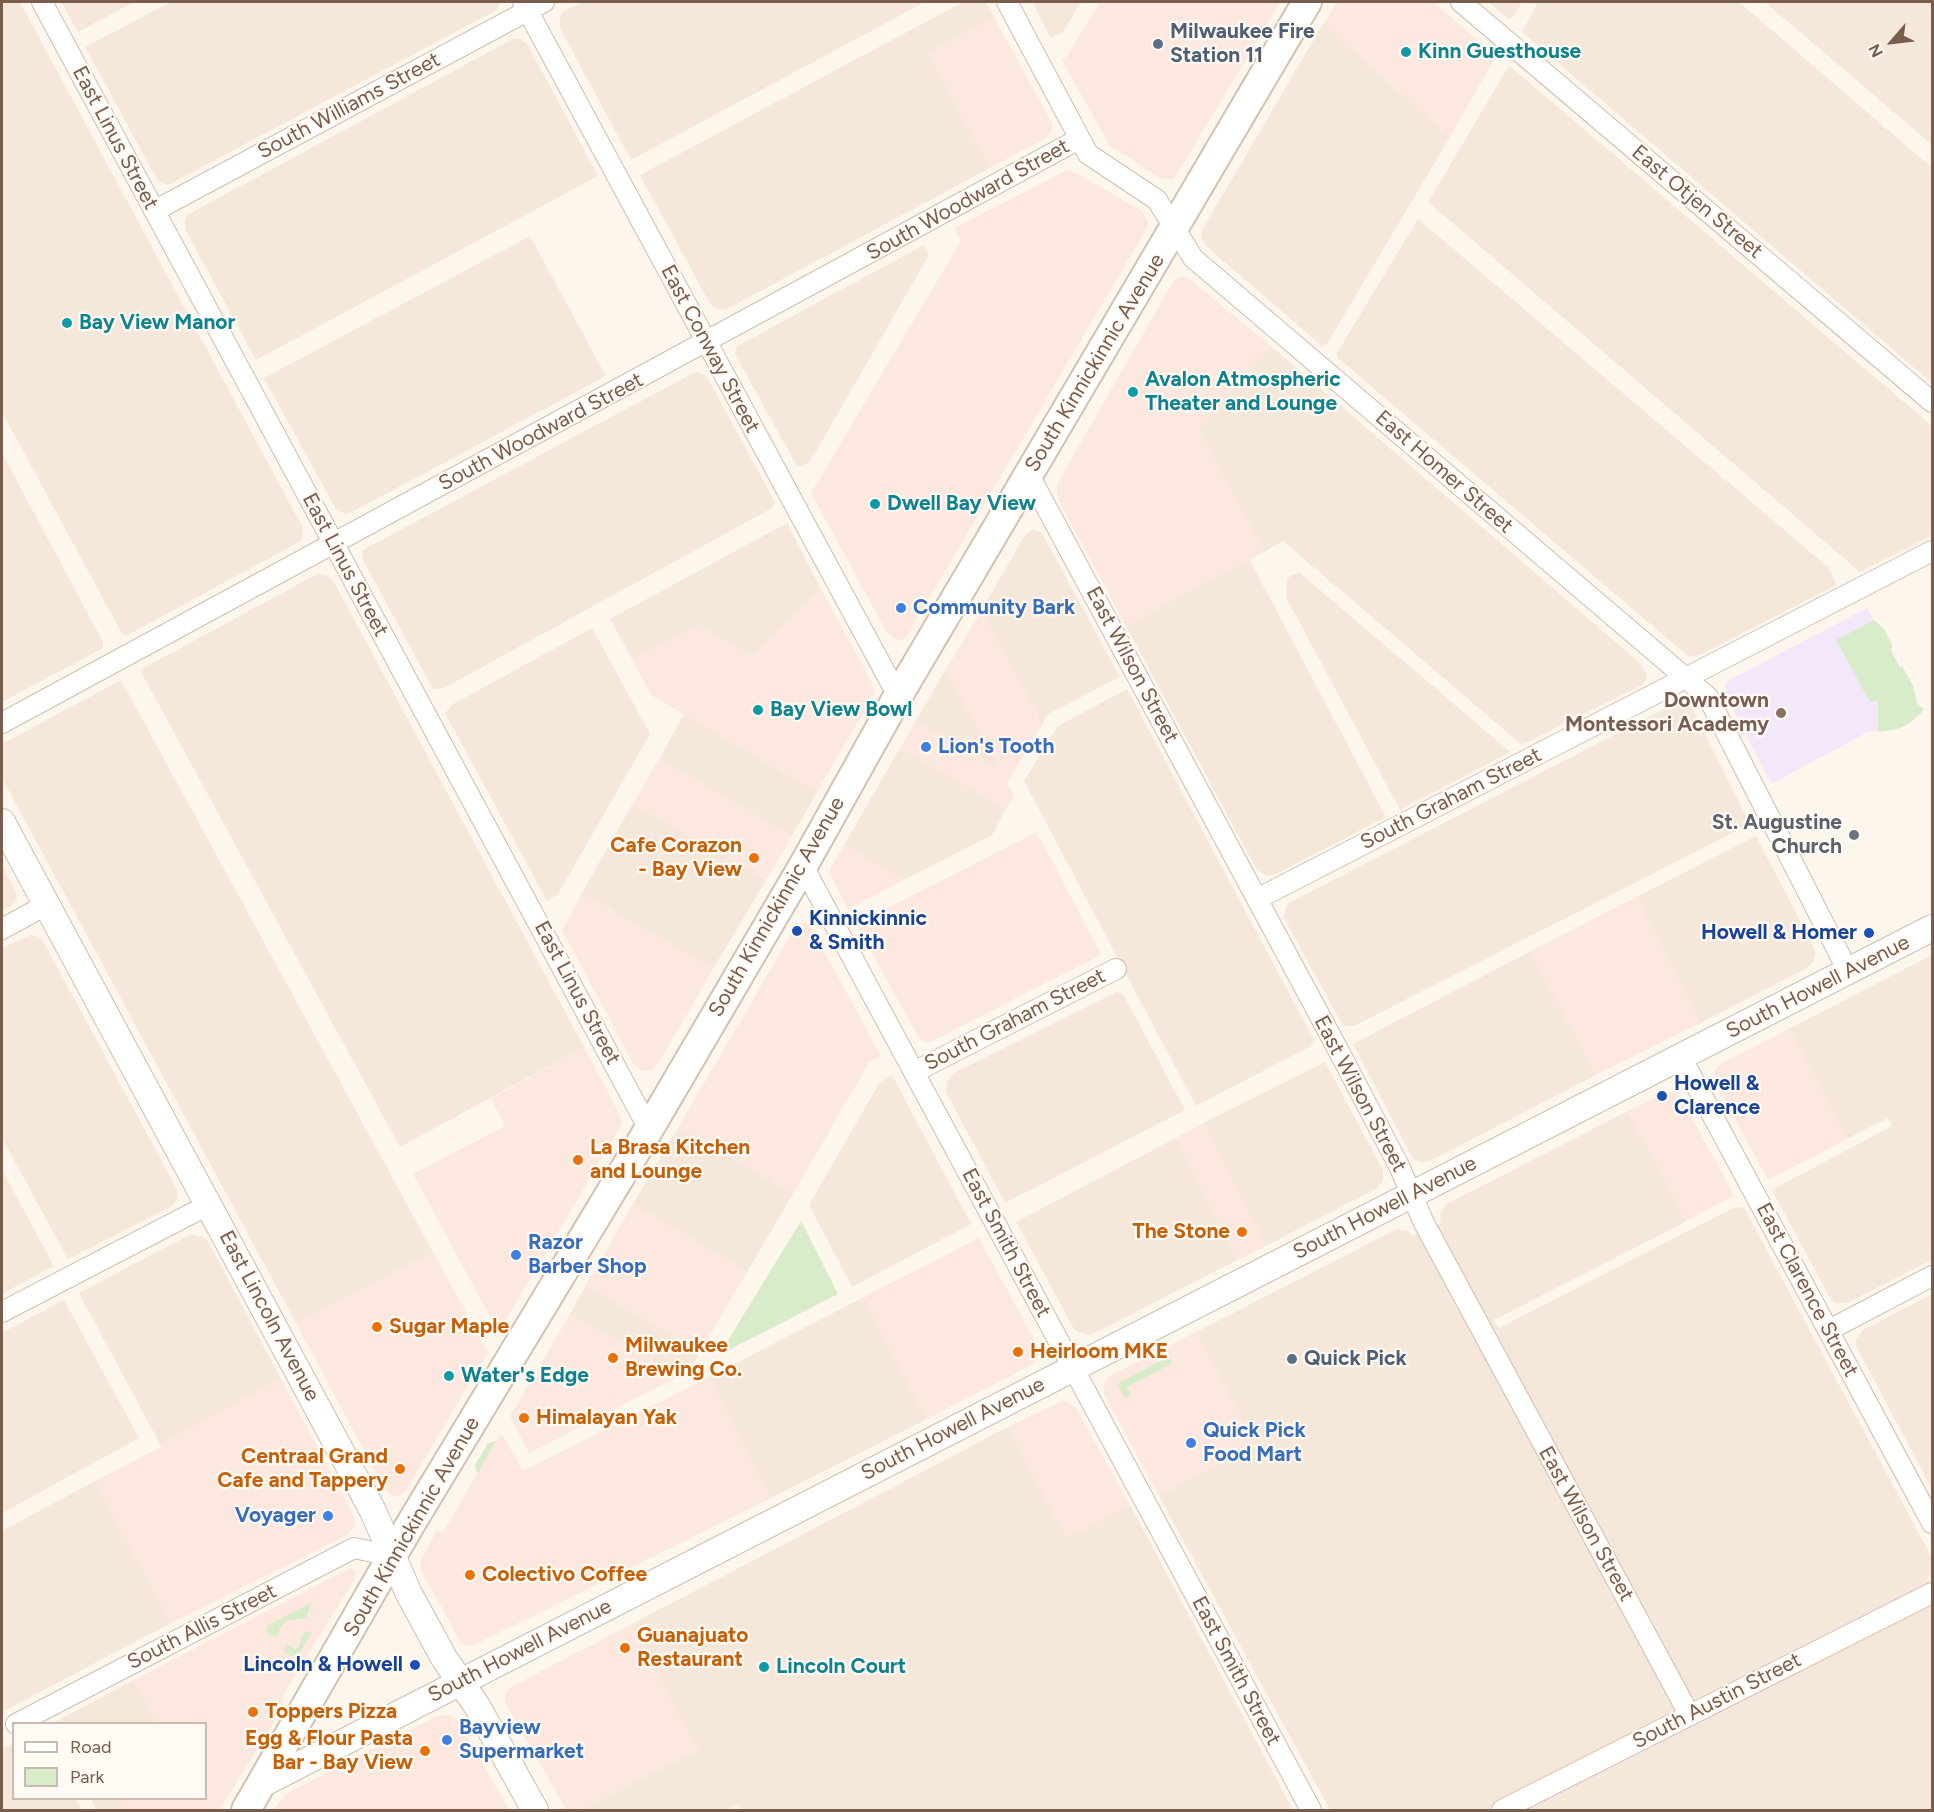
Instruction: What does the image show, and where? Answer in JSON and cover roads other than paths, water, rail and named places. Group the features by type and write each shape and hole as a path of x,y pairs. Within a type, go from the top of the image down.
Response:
{"main road":[{"name":"South Kinnickinnic Avenue","path":"246,1810 392,1556 649,1129 803,866 898,696 1307,2"}],"street":[{"name":"East Linus Street","path":"42,2 649,1129"},
{"name":"East Homer Street","path":"1007,2 1088,154 1157,200 1193,258 1708,698 1848,971"},
{"name":"East Otjen Street","path":"1461,2 1932,402"},
{"name":"South Williams Street","path":"154,211 532,4"},
{"name":"East Conway Street","path":"532,4 707,342 898,696"},
{"name":"South Woodward Street","path":"2,723 1080,139"},
{"name":"East Wilson Street","path":"1029,475 1394,1156 1424,1224 1689,1714"},
{"name":"South Graham Street","path":"1257,899 1932,550"},
{"name":"East Lincoln Avenue","path":"2,822 373,1510 410,1594 444,1658 477,1706 535,1810"},
{"name":"East Smith Street","path":"803,866 1311,1810"},
{"path":"2,929 46,905"},
{"name":"South Howell Avenue","path":"262,1784 1932,928"},
{"name":"South Graham Street","path":"914,1072 1116,969"},
{"name":"East Clarence Street","path":"1681,1057 1932,1523"},
{"path":"2,1312 208,1205"},
{"path":"1829,1330 1932,1276"},
{"name":"South Allis Street","path":"19,1722 354,1548 392,1556"},
{"name":"South Austin Street","path":"1502,1810 1932,1593"}],"place":[{"name":"Milwaukee Fire Station 11","path":"1158,44"},
{"name":"Kinn Guesthouse","path":"1406,52"},
{"name":"Bay View Manor","path":"67,323"},
{"name":"Avalon Atmospheric Theater and Lounge","path":"1133,392"},
{"name":"Dwell Bay View","path":"875,504"},
{"name":"Community Bark","path":"901,608"},
{"name":"Bay View Bowl","path":"758,710"},
{"name":"Downtown Montessori Academy","path":"1781,713"},
{"name":"Lion's Tooth","path":"926,747"},
{"name":"St. Augustine Church","path":"1854,835"},
{"name":"Cafe Corazon - Bay View","path":"754,858"},
{"name":"Kinnickinnic & Smith","path":"797,931"},
{"name":"Howell & Homer","path":"1869,933"},
{"name":"Howell & Clarence","path":"1662,1096"},
{"name":"La Brasa Kitchen and Lounge","path":"578,1160"},
{"name":"The Stone","path":"1242,1232"},
{"name":"Razor Barber Shop","path":"516,1255"},
{"name":"Sugar Maple","path":"377,1327"},
{"name":"Heirloom MKE","path":"1018,1352"},
{"name":"Milwaukee Brewing Co.","path":"613,1358"},
{"name":"Quick Pick","path":"1292,1359"},
{"name":"Water's Edge","path":"449,1376"},
{"name":"Himalayan Yak","path":"524,1418"},
{"name":"Quick Pick Food Mart","path":"1191,1443"},
{"name":"Centraal Grand Cafe and Tappery","path":"400,1469"},
{"name":"Voyager","path":"328,1516"},
{"name":"Colectivo Coffee","path":"470,1575"},
{"name":"Guanajuato Restaurant","path":"625,1648"},
{"name":"Lincoln & Howell","path":"415,1665"},
{"name":"Lincoln Court","path":"764,1667"},
{"name":"Toppers Pizza","path":"253,1712"},
{"name":"Bayview Supermarket","path":"447,1740"},
{"name":"Egg & Flour Pasta Bar - Bay View","path":"425,1751"}]}
